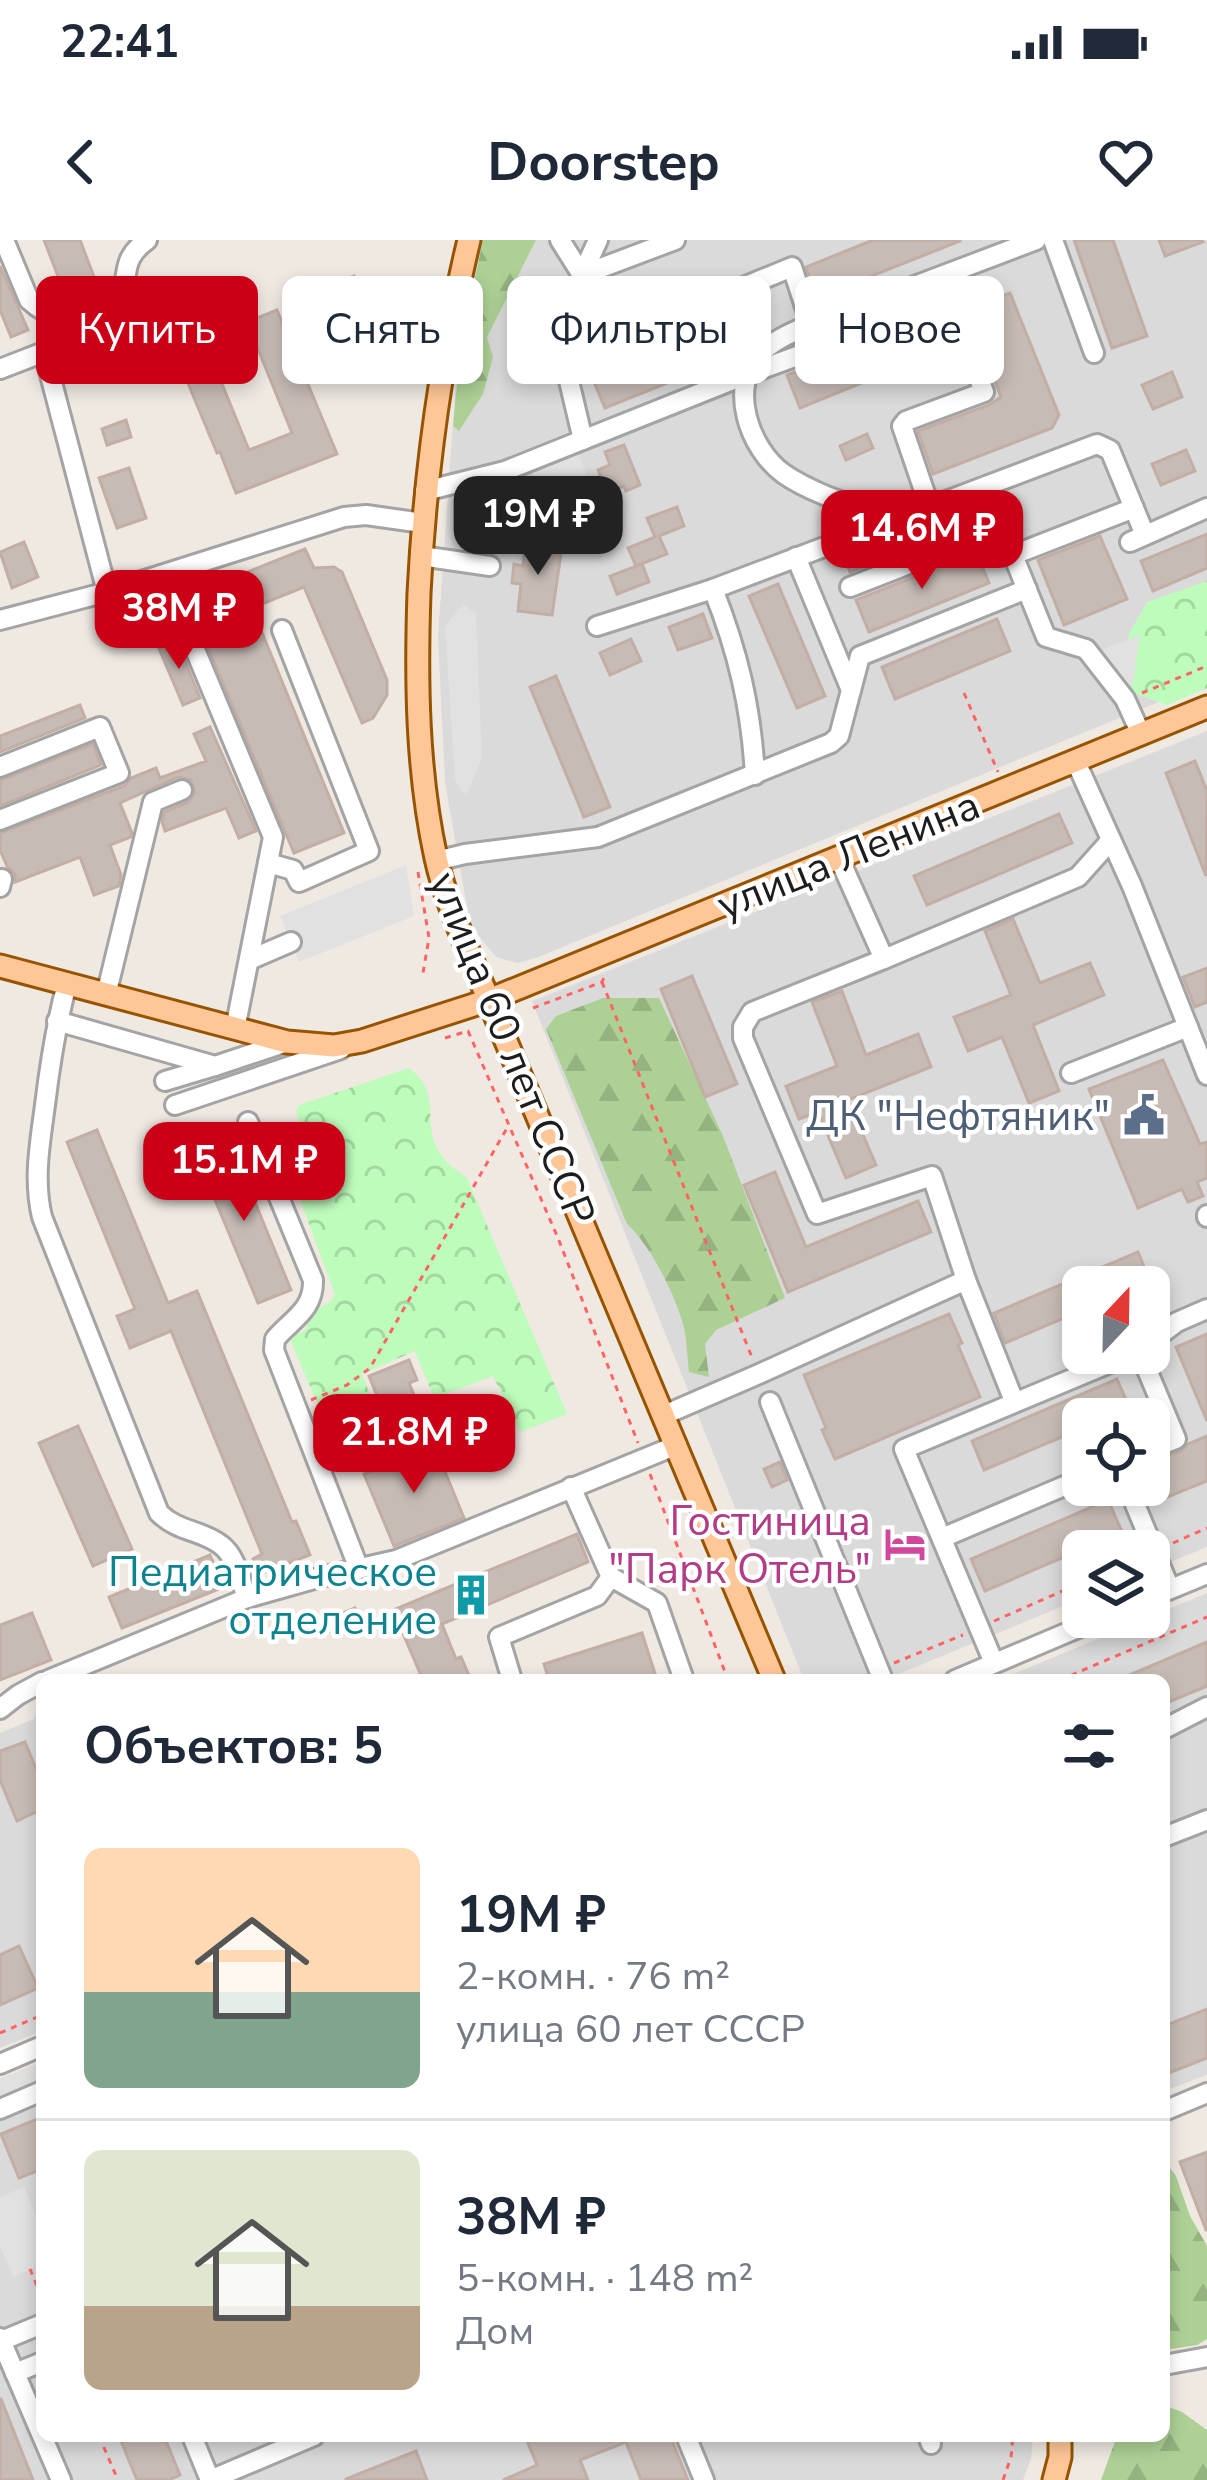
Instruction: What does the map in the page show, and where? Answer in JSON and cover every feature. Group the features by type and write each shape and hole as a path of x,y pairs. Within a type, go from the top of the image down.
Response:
{"main road":[{"name":"улица 60 лет СССР","path":"469,240 443,362 425,491 416,667 427,867 450,906 772,1674"},
{"name":"улица Ленина","path":"0,966 287,1042 334,1046 362,1042 489,1000 1207,707"},
{"path":"1054,2480 1060,2442"}],"street":[{"path":"4,240 29,300 67,319 116,300 129,258 147,240"},
{"path":"560,240 582,275"},
{"path":"582,275 598,240"},
{"path":"582,275 675,240"},
{"path":"942,276 1036,240"},
{"path":"1054,240 1094,353"},
{"path":"770,276 792,267 795,276"},
{"path":"771,366 950,300 984,392 902,426 930,508"},
{"path":"0,344 5,367 44,352 107,592"},
{"path":"570,384 584,440"},
{"path":"425,491 505,471 723,384"},
{"path":"747,384 751,432 767,460 798,482 895,521"},
{"path":"597,626 713,589 1097,444 1110,450 1134,508 1137,538 1207,508"},
{"path":"979,490 1001,528 1046,637 1087,650 1125,699 1141,734"},
{"path":"1013,555 1134,508"},
{"path":"0,620 107,592 344,517 366,515 423,524"},
{"path":"850,587 1001,528"},
{"path":"421,556 490,566"},
{"path":"796,557 850,690"},
{"path":"713,589 734,642 752,726 755,775"},
{"path":"427,867 465,854 598,838 831,743 838,736 860,656 1027,589"},
{"path":"187,628 274,837 235,1029"},
{"path":"268,863 293,870 299,882 369,850 282,630"},
{"path":"0,767 100,727 119,773 0,820"},
{"path":"1076,762 1207,1075"},
{"path":"106,994 153,802 182,790"},
{"path":"1014,1401 966,1280 932,1176 817,1214 743,1037 743,1027 752,1012 1078,877 1111,840"},
{"path":"839,858 884,959"},
{"path":"249,960 291,942"},
{"path":"67,984 57,1021 37,1165 42,1217 159,1513 171,1525 220,1544 248,1598"},
{"path":"57,1021 215,1066"},
{"path":"1071,1073 1188,1027"},
{"path":"165,1081 287,1042"},
{"path":"175,1105 362,1042"},
{"path":"248,1123 313,1280 308,1305 275,1339 274,1350 358,1569"},
{"path":"664,1415 966,1280"},
{"path":"1170,1327 1207,1309"},
{"path":"994,1664 904,1449 1083,1374"},
{"path":"770,1402 881,1674"},
{"path":"62,1674 248,1598 396,1560 676,1444"},
{"path":"571,1487 611,1577 657,1603 682,1674"},
{"path":"942,1538 1062,1487"},
{"path":"1170,1589 1207,1574"},
{"path":"510,1674 499,1637 597,1596 611,1577"},
{"path":"970,1674 1062,1635"},
{"path":"0,1708 36,1686"},
{"path":"1170,1726 1207,1707"},
{"path":"1170,1835 1207,1820"},
{"path":"0,2064 36,2049"},
{"path":"0,2108 36,2093"},
{"path":"1170,2108 1207,2093"},
{"path":"36,2326 1,2339 11,2382 36,2431"},
{"path":"1170,2365 1207,2357"},
{"path":"42,2442 61,2480"},
{"path":"194,2442 210,2480 300,2442"},
{"path":"688,2442 704,2480"}],"path":[{"path":"1125,699 1207,666"},
{"path":"964,693 1006,790"},
{"path":"423,973 429,938 427,867"},
{"path":"532,1008 602,982 759,1374"},
{"path":"446,1038 468,1031 558,1238 726,1674"},
{"path":"295,1407 347,1385 370,1368 508,1126"},
{"path":"1170,1543 1207,1528"},
{"path":"883,1674 1062,1591"},
{"path":"1074,1674 1207,1617"},
{"path":"0,2033 36,2018"},
{"path":"30,2270 36,2284"},
{"path":"102,2442 118,2480"},
{"path":"1003,2480 1012,2442"}],"shaded area":[{"path":"479,240 1207,240 1207,682 536,958 517,963 496,957 469,918 445,783 438,636 456,384 483,384 483,276 471,276"},
{"path":"578,453 598,502 580,509 572,490 544,501 532,471"},
{"path":"463,604 476,613 482,758 466,797 455,780 445,627"},
{"path":"1140,635 1133,684 1115,694 1083,657"},
{"path":"1207,731 1207,1547 1170,1562 1170,1530 1062,1530 1062,1607 899,1674 802,1674 532,1001"},
{"path":"406,865 414,916 299,962 280,916"},
{"path":"1207,1593 1207,2075 1170,2089 1170,1674 1013,1674 1099,1638 1170,1638 1170,1608"},
{"path":"36,1713 36,2033 0,2048 0,1733 34,1719"},
{"path":"36,2064 36,2442 1032,2442 1031,2459 1023,2480 0,2480 0,2079"},
{"path":"36,2065 36,2083 0,2098 0,2080"},
{"path":"24,2187 36,2215 36,2267 13,2277 0,2246 0,2197"}],"green space":[{"path":"483,240 536,240 518,276 507,276 507,297 487,337 493,357 483,394 459,431 453,426 457,384 483,384 483,276 475,276"},
{"path":"1207,581 1207,688 1167,705 1131,692 1118,671 1130,632 1147,602"},
{"path":"603,998 659,998 723,1136 785,1298 716,1330 705,1344 709,1377 689,1372 674,1298 653,1257 627,1224 546,1029 556,1016"},
{"path":"409,1068 425,1087 438,1150 467,1178 567,1414 520,1432 493,1376 434,1398 415,1351 362,1374 382,1426 335,1445 291,1342 305,1331 311,1313 335,1295 295,1186 304,1144 296,1111 299,1105"},
{"path":"1170,2168 1207,2246 1207,2339 1170,2349"},
{"path":"1170,2407 1207,2430 1207,2480 1101,2480 1115,2442 1170,2442"}],"building":[{"path":"44,240 80,240 94,276 58,276"},
{"path":"873,240 960,240 872,276 809,276 806,267"},
{"path":"1074,240 1113,240 1147,336 1112,348"},
{"path":"1159,240 1202,240 1203,242 1165,256"},
{"path":"0,266 28,330 11,337 0,310"},
{"path":"1010,293 1059,415 1052,428 933,474 918,431 1001,397 996,384 1004,384 1004,295"},
{"path":"277,310 282,322 282,384 308,384 337,454 236,493 188,384 222,384 249,450 292,433 258,349 258,318"},
{"path":"795,372 795,384 859,384 800,408 787,375"},
{"path":"1172,372 1182,397 1153,409 1142,385"},
{"path":"595,384 664,384 605,408"},
{"path":"126,420 131,437 107,445 102,429"},
{"path":"867,434 873,448 846,460 840,446"},
{"path":"624,445 640,485 607,493 598,470 610,465 605,452"},
{"path":"1186,450 1195,471 1161,485 1152,464"},
{"path":"129,468 146,518 117,528 99,478"},
{"path":"570,496 577,510 554,519 549,505"},
{"path":"677,507 684,526 659,536 667,554 636,566 628,548 655,537 647,518"},
{"path":"961,510 968,526 850,572 844,556"},
{"path":"1207,534 1207,568 1153,591 1141,561"},
{"path":"1100,536 1127,599 1064,625 1038,560"},
{"path":"24,542 38,577 12,588 0,552"},
{"path":"526,542 562,547 552,615 518,611 521,584 512,583 514,564 523,566"},
{"path":"305,549 314,568 334,567 342,572 387,680 387,695 373,718 362,723 304,587 252,608 344,833 294,853 198,623 183,598"},
{"path":"976,552 989,583 869,632 856,600"},
{"path":"642,564 649,582 617,594 610,576"},
{"path":"778,584 825,696 797,708 749,596"},
{"path":"703,614 712,638 678,650 669,627"},
{"path":"997,619 1010,651 895,699 882,667"},
{"path":"176,639 200,698 183,705 158,646"},
{"path":"631,639 641,661 610,675 600,653"},
{"path":"556,676 610,807 584,817 530,687"},
{"path":"80,705 85,718 0,752 0,736"},
{"path":"210,727 256,831 239,838 226,808 165,831 164,812 188,802 195,793 191,780 178,777 120,803 132,833 110,845 121,875 119,886 94,895 80,857 15,882 0,850 0,833 124,786 156,768 160,778 206,761 194,734"},
{"path":"93,744 101,765 0,806 0,780"},
{"path":"1195,761 1207,791 1206,876 1166,773"},
{"path":"1059,814 1072,843 927,905 914,876"},
{"path":"1013,919 1040,983 1090,963 1104,995 1033,1025 1059,1091 1029,1103 1002,1037 968,1051 954,1017 1011,995 985,931"},
{"path":"1207,968 1207,1002 1195,1007 1183,977"},
{"path":"692,976 737,1084 705,1097 661,989"},
{"path":"842,991 866,1055 918,1034 931,1067 848,1100 876,1165 846,1178 818,1112 799,1119 786,1086 837,1066 812,1002"},
{"name":"ДК \"Нефтяник\"","path":"1163,1060 1200,1144 1207,1142 1207,1178 1197,1182 1203,1196 1188,1202 1182,1189 1138,1208 1089,1089"},
{"path":"97,1130 168,1303 197,1291 310,1555 259,1574 253,1559 262,1554 171,1331 130,1348 117,1316 135,1309 67,1142"},
{"path":"231,1144 291,1290 258,1303 198,1159"},
{"path":"775,1172 806,1247 918,1201 931,1232 788,1292 744,1185"},
{"path":"1138,1252 1144,1266 1105,1266"},
{"path":"1062,1284 1062,1319 1005,1343 994,1313"},
{"path":"949,1314 980,1397 835,1459 804,1375"},
{"path":"1207,1334 1207,1421 1176,1347"},
{"path":"409,1360 417,1380 409,1383 417,1402 385,1415 369,1376"},
{"path":"1117,1379 1125,1398 1073,1398"},
{"path":"1062,1403 1062,1437 984,1470 972,1441"},
{"path":"78,1426 132,1549 93,1566 39,1443"},
{"path":"1207,1436 1207,1481 1170,1496 1170,1455"},
{"path":"434,1445 464,1518 394,1546 364,1474"},
{"path":"780,1462 787,1480 772,1487 764,1469"},
{"path":"1094,1506 1111,1506 1121,1530 1062,1530 1062,1558 985,1591 971,1559"},
{"path":"577,1534 588,1562 442,1624 456,1659 461,1657 468,1674 420,1674 393,1610"},
{"path":"210,1555 224,1587 122,1628 109,1597"},
{"path":"355,1608 361,1623 339,1631 333,1617"},
{"path":"32,1613 51,1660 0,1680 0,1625"},
{"path":"642,1633 655,1674 547,1674 544,1664"},
{"path":"1207,1642 1207,1686 1170,1701 1170,1674 1132,1674"},
{"path":"25,1742 36,1769 36,1812 17,1821 0,1780 0,1751"},
{"path":"19,1946 36,1989 0,2005 0,1955"},
{"path":"1207,2009 1207,2058 1170,2073 1170,2024"},
{"path":"36,2119 36,2171 19,2178 1,2134"},
{"path":"1207,2152 1207,2230 1206,2230 1180,2162"},
{"path":"1,2399 33,2480 0,2480"},
{"path":"121,2442 166,2442 180,2475 169,2480 137,2480"},
{"path":"527,2442 626,2442 580,2460 588,2480 503,2480 537,2465"},
{"path":"626,2442 672,2442 688,2480 641,2480"},
{"path":"416,2451 427,2480 346,2480 346,2479"}],"place":[{"name":"ДК \"Нефтяник\"","path":"1144,1115"},
{"name":"Гостиница \"Парк Отель\"","path":"905,1544"},
{"name":"Педиатрическое отделение","path":"471,1595"}]}
